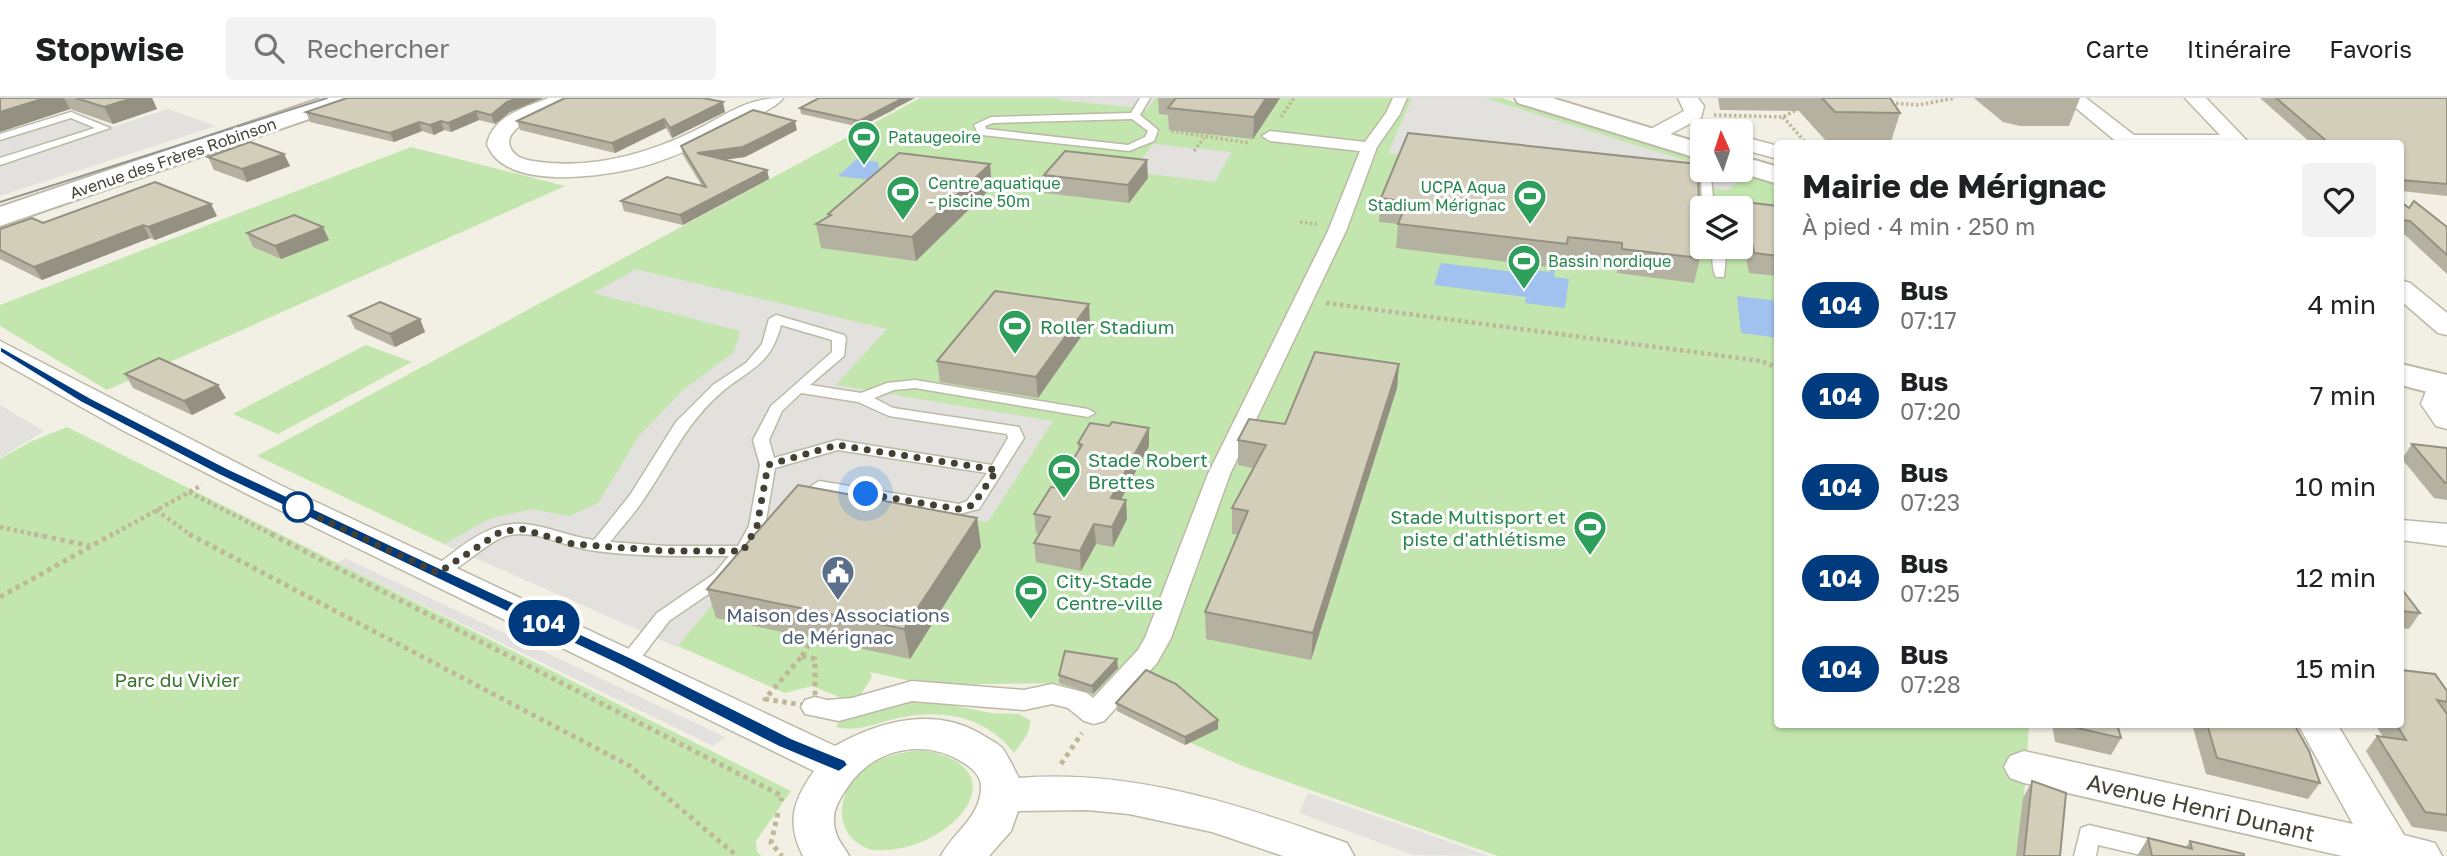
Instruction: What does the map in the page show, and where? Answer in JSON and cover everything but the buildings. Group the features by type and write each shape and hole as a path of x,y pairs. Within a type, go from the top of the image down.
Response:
{"street":[{"name":"Avenue des Frères Robinson","path":"0,217 346,98"},
{"path":"566,98 517,119 502,131 498,143 500,153 509,161 529,168 563,171 626,164 669,151 773,98"},
{"path":"815,707 823,710 862,707 895,693 912,691 1024,700 1052,694 1077,700 1094,714 1147,656 1158,638 1219,474 1339,227 1369,148 1393,114 1400,98"},
{"path":"1527,98 1652,136 1690,156"},
{"path":"2074,98 2129,140"},
{"path":"2195,98 2237,140"},
{"path":"1652,136 1687,111"},
{"path":"1270,136 1369,148"},
{"path":"1754,146 1774,152"},
{"path":"1754,168 1774,175"},
{"path":"2404,291 2447,327"},
{"path":"0,349 86,400 224,472 626,662 785,742 839,765"},
{"path":"2404,375 2444,385 2436,404 2447,419"},
{"path":"2404,530 2447,535"},
{"path":"2320,728 2405,853"},
{"path":"827,856 813,831 813,808 822,786 839,765 862,748 889,737 917,732 944,734 969,742 988,755 999,775 1002,796 996,819 981,842 964,856"},
{"name":"Avenue Henri Dunant","path":"2024,767 2405,853"},
{"path":"1002,796 1035,793 1109,795 1168,804 1258,828 1332,856"}],"lane":[{"path":"1134,116 1145,98"},
{"path":"0,137 71,115 105,128 0,162"},
{"path":"1134,116 1153,130 1150,139 1129,148 982,132 979,125 991,120 1134,116"},
{"path":"1720,259 1720,274"},
{"path":"598,546 637,497 681,425 718,388 751,366 769,345 775,319 839,338 839,353 776,409 761,440 768,465 757,526 743,551 720,578 663,617 626,662"},
{"path":"862,398 892,386 915,384 1088,413"},
{"path":"799,388 862,398 889,412 1014,430 1016,438 973,505 959,509 819,486"},
{"path":"768,465 837,445 997,470"},
{"path":"438,573 500,532 522,529 573,544 677,551 743,551"},
{"path":"2085,856 2089,834 2182,856"}],"path":[{"path":"1888,103 1919,105 1955,98"},
{"path":"1687,111 1783,117 1805,105"},
{"path":"1783,117 1803,140"},
{"path":"1153,130 1252,143"},
{"path":"1194,151 1204,138"},
{"path":"1305,300 1761,361 1774,366"},
{"path":"0,597 224,472"},
{"path":"189,492 782,796 771,843 782,856"},
{"path":"156,510 193,537 630,766 737,856"},
{"path":"0,527 91,546"},
{"path":"802,656 815,659 815,707 765,699 802,656 821,624"},
{"path":"1061,765 1094,714"}],"green space":[{"name":"Stade Robert Brettes","path":"920,98 1501,98 1690,156 1690,182 1754,182 1754,177 1774,183 1774,728 2029,728 2020,856 1498,856 1245,767 1056,683 928,685 870,672 872,677 858,699 844,699 812,686 785,693 444,544 257,456"},
{"path":"411,147 565,186 107,390 0,326 0,305"},
{"path":"366,345 412,362 278,434 233,414"},
{"name":"Parc du Vivier","path":"67,427 791,791 756,841 757,852 762,856 0,856 0,459 30,442"},
{"path":"908,697 991,713 1019,714 1031,721 1027,735 1014,753 988,729 958,717 924,714 856,728 836,727 846,713"},
{"path":"923,750 954,760 969,774 972,791 965,809 949,826 927,839 901,848 872,850 859,844 844,826 842,814 843,803 853,780 870,765 884,758"}],"shaded area":[{"path":"1156,98 1147,109 1058,100"},
{"path":"1412,98 1485,98 1690,162 1690,182 1737,182 1728,190 1388,153"},
{"path":"168,109 216,126 0,196 0,137 76,113 113,127"},
{"path":"1153,144 1232,152 1215,182 1132,172"},
{"path":"636,269 887,329 836,385 1053,421 988,522 807,490 677,647 444,544 489,519 532,509 569,516 598,503 638,437 683,390 734,352 740,331 593,293"},
{"path":"0,405 44,431 0,458"},
{"path":"345,558 725,737 713,746 337,563"},
{"path":"1308,793 1489,856 1413,855 1299,813"}],"water":[{"name":"Pataugeoire","path":"857,159 878,162 880,172 871,180 838,176"},
{"name":"Bassin nordique","path":"1441,263 1522,273 1523,269 1550,272 1551,267 1555,268 1554,277 1569,279 1565,308 1525,303 1526,297 1434,285"},
{"path":"1737,296 1774,301 1774,337 1741,333"}],"tram line":[{"path":"0,202 327,98"}],"bus line":[{"name":"104","path":"0,349 86,400 224,472 626,662 785,742 839,765"}],"place":[{"name":"Pataugeoire","path":"864,167"},
{"name":"Centre aquatique - piscine 50m","path":"903,222"},
{"name":"UCPA Aqua Stadium Mérignac","path":"1530,226"},
{"name":"Bassin nordique","path":"1524,291"},
{"name":"Roller Stadium","path":"1015,356"},
{"name":"Stade Robert Brettes","path":"1064,500"},
{"name":"Stade Multisport et piste d'athlétisme","path":"1590,557"},
{"name":"Maison des Associations de Mérignac","path":"838,602"},
{"name":"City-Stade Centre-ville","path":"1031,621"}],"route":[{"path":"298,507 292,505 438,573 481,542 500,532 522,529 573,544 665,551 743,551 757,526 768,465 837,445 997,470 973,505 959,509 866,494"}]}
